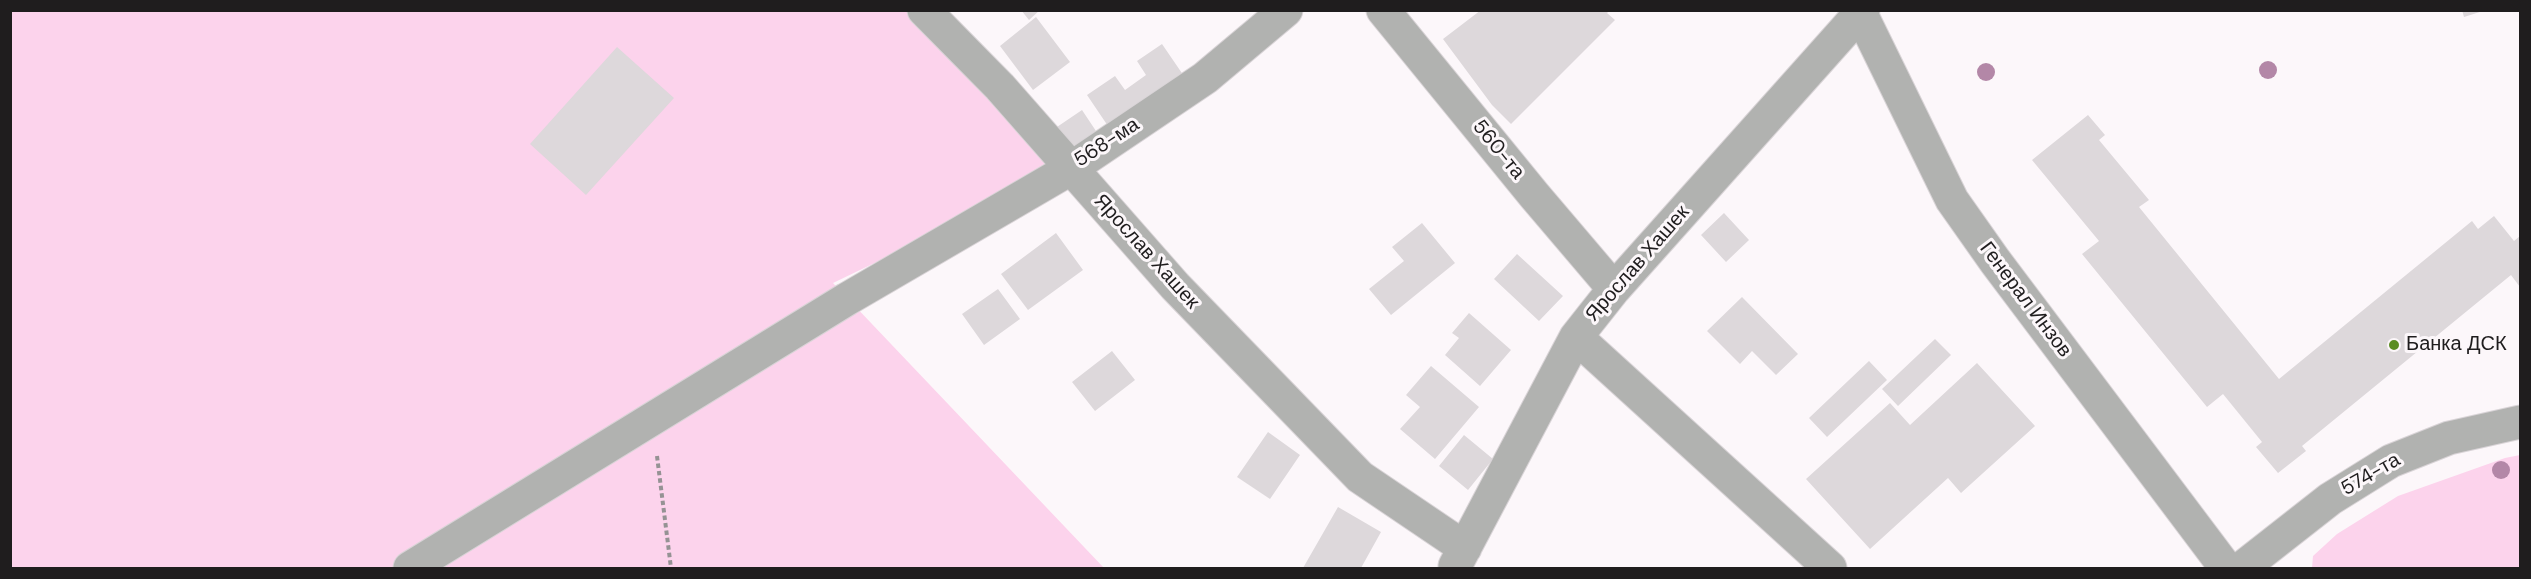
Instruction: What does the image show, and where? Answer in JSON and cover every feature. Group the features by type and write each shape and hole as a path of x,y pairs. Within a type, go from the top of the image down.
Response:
{"street":[{"name":"568-ма","path":"924,10 1000,87 1070,169 1205,78 1286,10"},
{"name":"560-та","path":"1383,10 1614,289"},
{"name":"Ярослав Хашек","path":"1070,169 1175,286 1360,477 1460,558 1576,337 1614,289 1860,11"},
{"name":"Генерал Инзов","path":"1860,11 1952,200 2002,271 2226,568"},
{"path":"410,568 847,298 1070,169"},
{"path":"1576,337 1830,568"},
{"name":"574-та","path":"2242,568 2330,498 2391,461 2449,438 2520,422"}],"path":[{"path":"652,419 671,568"}],"shaded area":[{"path":"10,11 924,11 1070,169 833,283 1104,568 11,568"},
{"path":"2520,455 2520,568 2312,568 2313,556 2337,534 2398,496 2505,458"}],"building":[{"path":"1021,10 1040,10 1029,20"},
{"path":"1481,10 1610,10 1607,13 1615,20 1511,124 1492,105 1443,39"},
{"path":"2462,10 2483,10 2483,11 2464,17"},
{"path":"1036,17 1070,62 1033,90 1000,46"},
{"path":"1162,44 1188,82 1112,132 1087,95 1115,76 1125,90 1146,75 1137,61"},
{"path":"617,47 674,98 586,195 530,144"},
{"path":"1082,110 1098,134 1071,153 1054,129"},
{"path":"2088,115 2105,135 2099,140 2149,200 2139,207 2279,379 2472,221 2478,229 2494,216 2514,241 2520,236 2520,287 2511,275 2302,446 2306,451 2278,473 2256,447 2262,442 2223,394 2207,407 2082,254 2099,241 2032,160"},
{"path":"1724,213 1749,240 1726,262 1701,235"},
{"path":"1422,223 1455,263 1391,315 1369,289 1404,261 1392,247"},
{"path":"1056,233 1083,270 1028,310 1001,274"},
{"path":"1517,254 1563,296 1539,321 1494,279"},
{"path":"998,289 1020,319 984,345 962,314"},
{"path":"1742,297 1798,354 1776,375 1752,351 1740,364 1707,331"},
{"path":"1469,313 1511,350 1480,386 1445,355 1459,338 1452,333"},
{"path":"1935,339 1951,355 1898,406 1882,389"},
{"path":"1112,351 1135,380 1095,411 1072,382"},
{"path":"1869,361 1887,380 1827,437 1809,418"},
{"path":"1977,363 2035,426 1961,493 1948,478 1870,549 1806,479 1890,403 1910,425"},
{"path":"1431,366 1479,407 1435,459 1400,429 1420,407 1406,395"},
{"path":"1268,432 1300,455 1270,499 1237,477"},
{"path":"1464,435 1493,459 1468,490 1439,466"},
{"path":"1338,507 1381,532 1361,568 1303,568"}],"place":[{"name":"Банка ДСК","path":"2394,345"}]}
